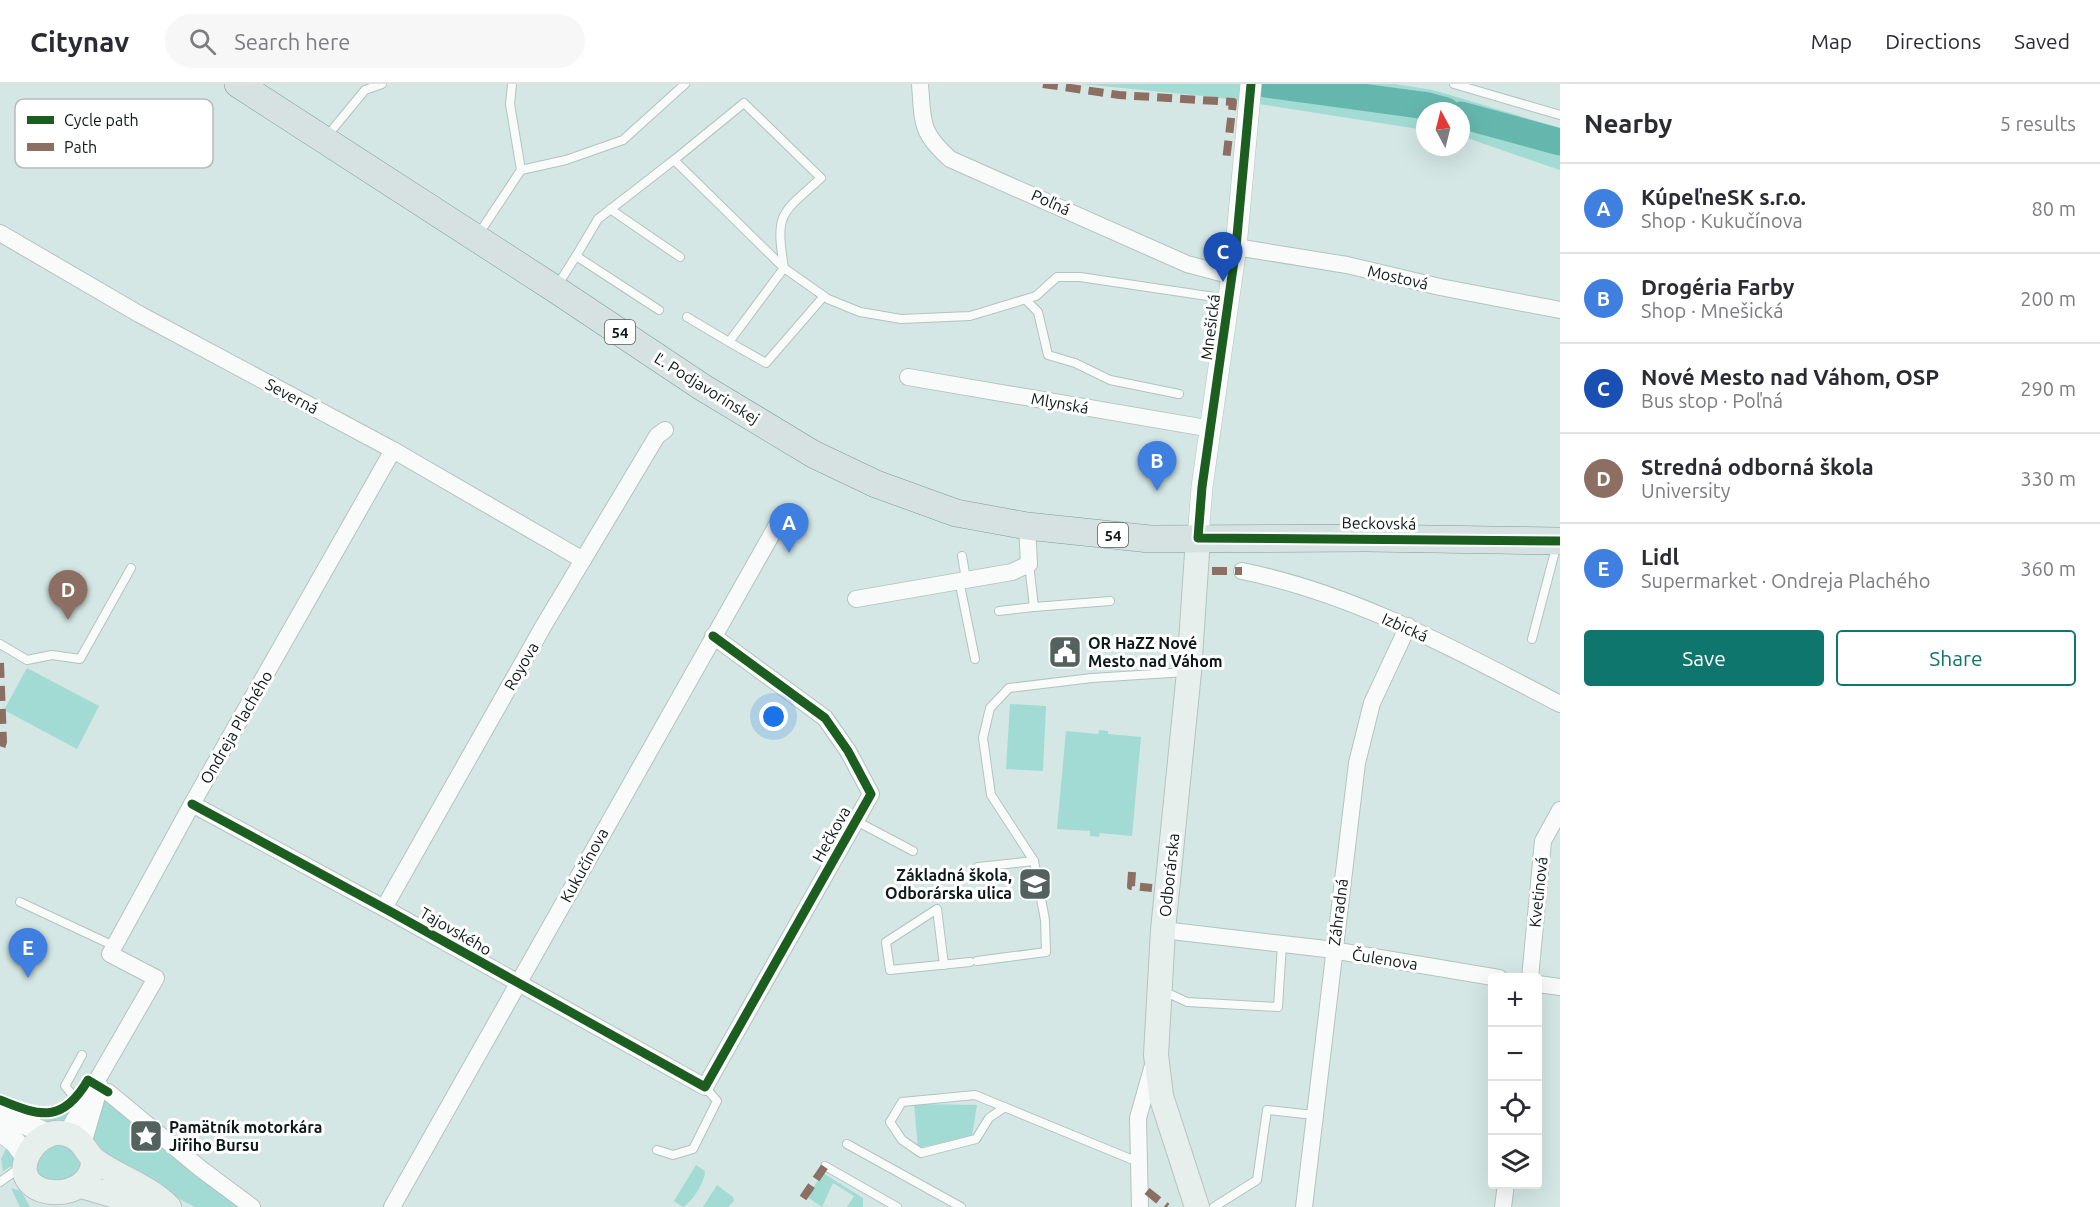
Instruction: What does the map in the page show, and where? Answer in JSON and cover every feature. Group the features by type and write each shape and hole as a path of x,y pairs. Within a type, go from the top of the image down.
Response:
{"main road":[{"name":"Ľ. Podjavorinskej","path":"238,84 702,387 813,454 876,484 956,513 1027,526 1150,539 1198,538"},
{"name":"Beckovská","path":"1198,538 1559,541"},
{"name":"Odborárska","path":"1197,1207 1161,1096 1156,1055 1163,930 1189,672 1198,538"},
{"path":"73,1143 93,1170 86,1187 78,1194 64,1204 52,1200 23,1181 34,1145 73,1143 155,1193 170,1207"},
{"path":"86,1187 137,1205"}],"street":[{"name":"Poľná","path":"920,84 923,118 929,140 950,159 1187,264 1232,276"},
{"name":"Mnešická","path":"1198,538 1202,487 1236,247 1251,84"},
{"name":"Severná","path":"0,233 139,314 393,450 583,560"},
{"name":"Mostová","path":"1236,247 1347,265 1450,289 1560,310"},
{"name":"Mlynská","path":"908,377 1212,429"},
{"name":"Royova","path":"384,908 583,560 657,436 665,430"},
{"name":"Ondreja Plachého","path":"114,946 393,450"},
{"name":"Kukučínova","path":"392,1207 777,525"},
{"path":"856,599 1012,572 1029,564 1027,526"},
{"name":"Izbická","path":"1242,571 1282,579 1408,626 1560,704"},
{"name":"Záhradná","path":"1304,1207 1357,763 1372,703 1408,626"},
{"name":"Hečkova","path":"705,1087 871,794 848,751 825,718 713,636"},
{"name":"Tajovského","path":"192,804 705,1087"},
{"name":"Kvetinová","path":"1531,973 1544,841 1560,810"},
{"name":"Čulenova","path":"1163,930 1334,951 1488,976"},
{"path":"73,1143 156,978 110,954 114,946"},
{"path":"1542,985 1560,987"},
{"path":"1140,1207 1137,1118 1156,1055"},
{"path":"73,1143 82,1106 104,1085"},
{"path":"104,1085 201,1169 252,1207"},
{"path":"0,1112 73,1143"},
{"path":"0,1131 15,1142 23,1181"},
{"path":"1503,1207 1505,1189"}],"lane":[{"path":"323,140 365,90 381,84"},
{"path":"476,238 521,170 510,104 512,84"},
{"path":"521,170 566,160 624,141 685,84"},
{"path":"1454,84 1560,115"},
{"path":"555,289 598,219 744,103 821,178 784,211 780,225 784,268 729,342"},
{"path":"674,160 784,268 824,296 860,312 901,319 970,316 1036,296 1057,277 1080,277 1229,299"},
{"path":"610,209 680,256"},
{"path":"576,256 659,310"},
{"path":"687,317 766,363 824,296"},
{"path":"1026,300 1038,312 1048,355 1075,363 1110,380 1179,394"},
{"path":"1532,639 1559,541"},
{"path":"962,556 962,579 975,659"},
{"path":"1029,564 1034,607"},
{"path":"0,644 27,660 52,656 80,659 131,568"},
{"path":"999,611 1110,601"},
{"path":"944,965 937,909 886,942 890,970 944,965 973,962 1046,952 1045,920 1034,861 991,795 983,738 990,708 1009,688 1092,678 1189,672"},
{"path":"856,821 913,851"},
{"path":"978,867 1034,861"},
{"path":"20,902 114,946"},
{"path":"1159,994 1172,995 1187,1002 1278,1007 1282,944"},
{"path":"82,1055 65,1086 82,1106"},
{"path":"657,1150 673,1155 693,1149 717,1101 705,1087"},
{"path":"1005,1107 989,1118 976,1139 921,1153 902,1140 890,1122 902,1102 905,1101 975,1095 1005,1107 1138,1162"},
{"path":"1214,1207 1257,1180 1267,1110 1314,1115"},
{"path":"847,1144 961,1207"},
{"path":"825,1166 897,1207"}],"shaded area":[{"path":"1081,84 1395,84 1433,90 1560,128 1560,170 1470,139 1470,102 1416,102 1416,129 1214,97"},
{"path":"27,668 99,706 77,749 4,710"},
{"path":"1010,704 1046,706 1043,771 1006,769"},
{"path":"1099,730 1108,731 1108,734 1141,737 1132,836 1100,833 1099,837 1090,836 1090,831 1057,829 1066,731 1098,734"},
{"path":"104,1093 241,1207 195,1207 102,1159 92,1143"},
{"path":"914,1104 977,1105 972,1136 918,1148"},
{"path":"73,1108 66,1120 52,1126 25,1113 54,1115"},
{"path":"8,1144 15,1159 13,1165 3,1171 1,1159"},
{"path":"56,1144 72,1149 78,1157 81,1173 58,1190 37,1174 41,1155"},
{"path":"696,1165 705,1171 703,1181 690,1201 683,1207 674,1201"},
{"path":"823,1173 863,1198 863,1207 847,1207 854,1196 833,1183 822,1207 807,1197"},
{"path":"717,1185 733,1197 734,1201 728,1207 703,1207"},
{"path":"11,1188 21,1191 30,1207 20,1207"}],"waterway":[{"path":"1266,84 1416,104"},
{"path":"1470,117 1560,142"}],"marked path":[{"path":"1043,84 1119,95 1233,102 1226,161"},
{"path":"1212,571 1242,571"},
{"path":"0,663 3,742 0,751"},
{"path":"1132,872 1131,886 1152,888"},
{"path":"803,1198 825,1166"},
{"path":"1147,1191 1167,1207"}],"cycle path":[{"path":"1251,84 1236,247 1202,487 1198,538 1560,541"},
{"path":"192,804 705,1087 871,794 848,751 825,718 713,636"},
{"path":"0,1100 28,1110 50,1112 60,1110 69,1104 88,1080 108,1092"}],"place":[{"name":"Nové Mesto nad Váhom, OSP","path":"1223,282"},
{"name":"Drogéria Farby","path":"1157,491"},
{"name":"KúpeľneSK s.r.o.","path":"789,553"},
{"name":"Stredná odborná škola","path":"68,620"},
{"name":"OR HaZZ Nové Mesto nad Váhom","path":"1065,652"},
{"name":"Základná škola, Odborárska ulica","path":"1035,884"},
{"name":"Lidl","path":"28,978"},
{"name":"Pamätník motorkára Jiřiho Bursu","path":"146,1136"}]}
